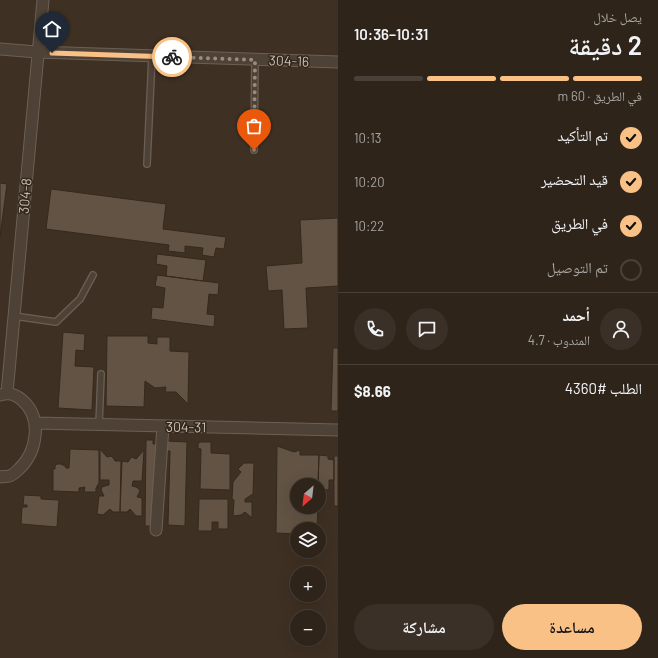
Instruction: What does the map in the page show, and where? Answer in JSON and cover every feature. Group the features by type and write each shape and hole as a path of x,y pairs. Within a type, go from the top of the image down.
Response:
{"street":[{"name":"304-8","path":"0,477 9,476 17,471 28,460 34,445 36,431 35,423 29,408 24,402 17,396 4,394 14,316 42,0"},
{"name":"304-16","path":"0,49 37,52 338,62"},
{"name":"304-31","path":"35,423 338,430"},
{"path":"156,530 163,426"}],"lane":[{"path":"147,164 152,56"},
{"path":"254,150 255,60"},
{"path":"14,316 56,322 80,299 93,275"},
{"path":"99,425 101,374"}],"building":[{"path":"0,183 7,184 0,237"},
{"path":"51,189 166,204 163,229 226,237 224,249 216,248 214,257 202,255 203,248 185,246 185,253 168,251 169,245 46,229"},
{"path":"338,218 338,286 306,288 308,328 284,329 282,290 268,291 266,266 302,263 300,220"},
{"path":"157,254 206,260 203,281 166,276 167,266 156,264"},
{"path":"157,275 219,283 218,295 209,294 207,314 215,315 214,327 151,319 152,307 163,308 165,288 155,286"},
{"path":"63,332 85,334 84,351 76,350 75,366 94,367 92,410 58,408"},
{"path":"107,336 148,336 148,343 157,344 157,337 170,337 170,351 189,352 188,404 176,392 165,392 166,387 155,388 145,381 144,407 106,406"},
{"path":"333,348 338,348 338,411 331,411"},
{"path":"146,440 153,440 153,444 162,444 154,526 145,526"},
{"path":"167,441 187,442 185,526 168,525 170,451 166,451"},
{"path":"200,442 211,442 211,453 230,454 230,490 200,489 201,449 198,448 198,444"},
{"path":"277,446 294,452 300,450 300,455 319,455 318,478 290,478 290,514 318,514 317,522 290,522 290,534 276,533"},
{"path":"70,449 99,450 99,483 96,488 96,492 84,492 85,487 79,488 79,492 53,491 53,469 55,469 57,464 61,464 66,468 69,468"},
{"path":"100,449 107,457 111,456 115,461 121,461 120,512 113,512 110,509 103,515 97,514 99,496 104,496 101,490 102,487 109,485 109,480 100,480"},
{"path":"144,450 142,481 133,481 132,486 136,487 140,491 137,497 142,498 142,516 136,516 130,509 127,512 120,512 122,461 128,462 132,457 136,459"},
{"path":"319,455 328,456 328,459 334,460 334,480 329,480 329,490 326,490 326,478 318,478"},
{"path":"334,456 338,456 338,506 334,506"},
{"path":"244,463 254,463 253,494 245,499 245,502 252,502 252,518 245,512 241,515 233,516 233,482 241,472 238,469"},
{"path":"24,495 41,496 41,499 59,500 57,527 21,524 22,507 27,507 27,505 23,505"},
{"path":"199,499 228,499 228,529 218,529 218,522 212,522 212,531 198,531"}],"way so far":[{"path":"172,57 255,60 254,150"}],"route":[{"path":"52,53 172,57"}]}
